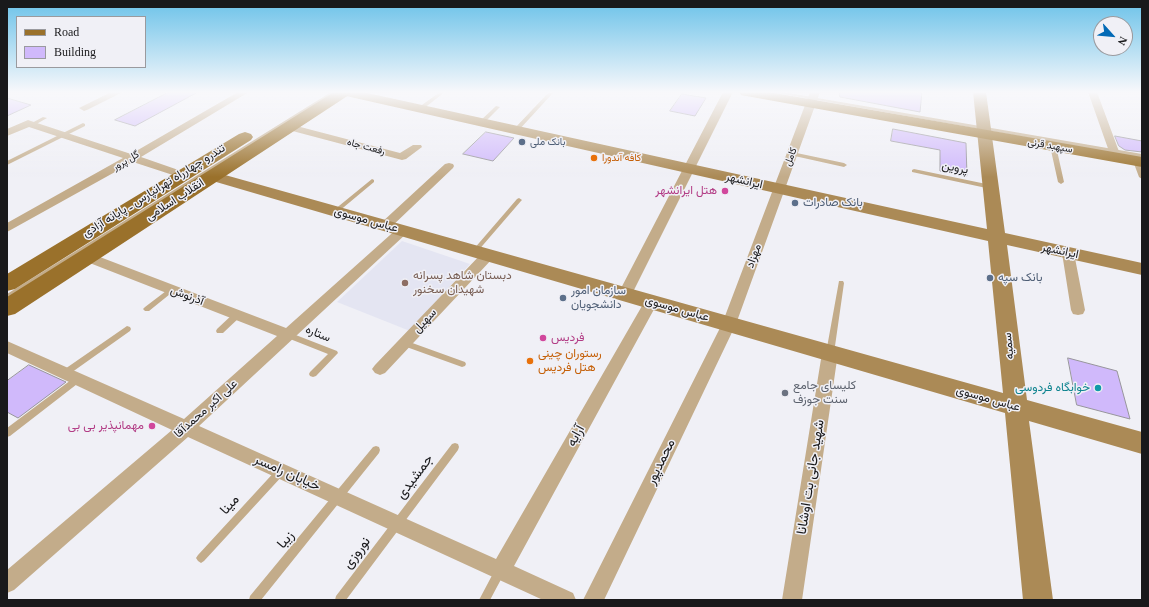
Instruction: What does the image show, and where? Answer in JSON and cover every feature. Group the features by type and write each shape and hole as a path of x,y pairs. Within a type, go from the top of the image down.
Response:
{"main road":[{"name":"انقلاب اسلامی","path":"7,284 273,120"},
{"name":"انقلاب اسلامی","path":"7,308 300,120"},
{"name":"ایرانشهر","path":"475,120 1142,269"},
{"name":"سپهبد قرنی","path":"929,120 1053,146 1114,154 1140,160"},
{"name":"سمیه","path":"983,120 1038,600"},
{"name":"عباس موسوی","path":"212,176 1142,443"}],"street":[{"name":"گل پرور","path":"7,228 196,120"},
{"path":"625,294 713,120"},
{"name":"کامل","path":"779,188 805,120"},
{"path":"1102,120 1114,154"},
{"path":"8,132 28,123 183,175"},
{"name":"رفعت جاه","path":"289,127 402,157 417,147"},
{"name":"علی اکبر محمدآقا","path":"7,583 186,428 288,334 394,228 449,166"},
{"name":"مهزاد","path":"729,324 779,188"},
{"name":"سهیل","path":"380,369 481,253"},
{"path":"1068,253 1078,310"},
{"name":"آذرنوش","path":"87,257 288,334"},
{"name":"آرایه","path":"501,570 650,302"},
{"name":"محمدپور","path":"593,600 729,324"},
{"name":"خیابان رامسر","path":"7,347 566,600"},
{"name":"شهید جانی بت اوشانا","path":"792,600 830,353"}],"lane":[{"path":"31,125 40,120"},
{"path":"7,291 281,120"},
{"name":"تندرو چهارراه تهرانپارس ـ پایانه آزادی","path":"7,297 289,120"},
{"path":"516,130 525,120"},
{"path":"7,163 83,125"},
{"path":"984,131 1114,154"},
{"path":"1053,146 1061,182"},
{"path":"792,154 844,165"},
{"path":"1140,160 1142,177"},
{"name":"پروین","path":"914,172 991,187"},
{"path":"336,211 372,181"},
{"path":"481,253 518,200"},
{"path":"830,353 841,283"},
{"path":"147,309 172,290"},
{"path":"220,331 237,315"},
{"path":"7,433 127,329"},
{"name":"ستاره","path":"288,334 334,353 313,374"},
{"path":"404,343 462,364"},
{"name":"جمشیدی","path":"397,523 455,446"},
{"name":"زیبا","path":"254,600 376,450"},
{"name":"مینا","path":"201,558 281,471"},
{"name":"نوروزی","path":"340,600 397,523"},
{"path":"484,600 501,570"}],"shaded area":[{"name":"دبستان شاهد پسرانه شهیدان سخنور","path":"402,241 470,264 410,331 337,302"}],"building":[{"path":"116,120 146,120 135,126"},
{"path":"893,129 966,143 967,176 940,171 940,150 891,141"},
{"path":"486,132 514,138 493,161 463,154"},
{"path":"1115,136 1142,141 1142,152 1125,150 1119,146"},
{"name":"خوابگاه فردوسی","path":"1068,358 1117,371 1130,419 1077,405"},
{"path":"29,365 66,382 18,418 7,412 7,381"}],"place":[{"name":"بانک ملی","path":"522,142"},
{"name":"کافه آندورا","path":"594,158"},
{"name":"هتل ایرانشهر","path":"725,191"},
{"name":"بانک صادرات","path":"795,203"},
{"name":"بانک سپه","path":"990,278"},
{"name":"دبستان شاهد پسرانه شهیدان سخنور","path":"405,283"},
{"name":"سازمان امور دانشجویان","path":"563,298"},
{"name":"فردیس","path":"543,338"},
{"name":"رستوران چینی هتل فردیس","path":"530,361"},
{"name":"خوابگاه فردوسی","path":"1098,388"},
{"name":"کلیسای جامع سنت جوزف","path":"785,393"},
{"name":"مهمانپذیر بی بی","path":"152,426"}]}
